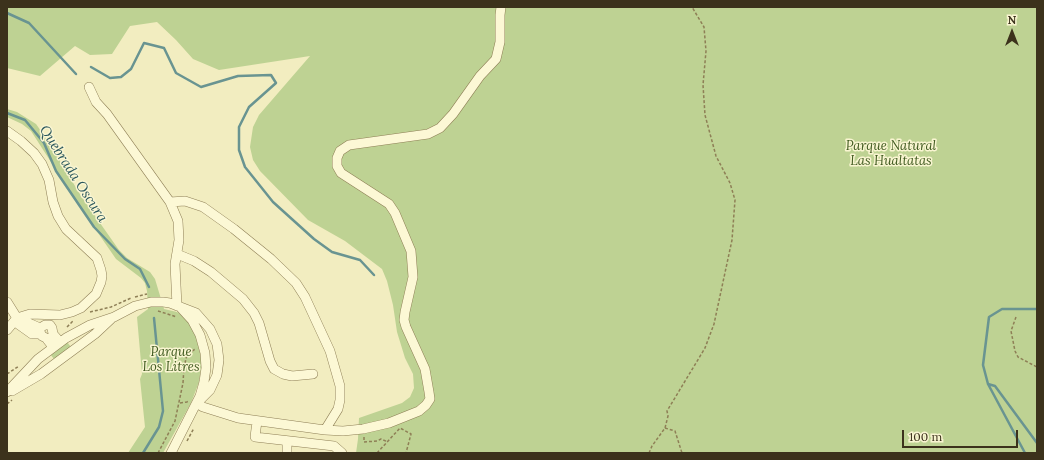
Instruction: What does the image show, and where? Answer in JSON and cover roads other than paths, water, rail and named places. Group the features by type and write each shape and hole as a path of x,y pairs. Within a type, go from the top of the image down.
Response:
{"street":[{"path":"193,401 203,407 238,418 325,430 343,431 364,429 389,423 419,411 426,405 430,399 425,369 404,320 413,277 411,250 395,213 389,204 341,173 337,162 338,155 343,148 349,145 428,134 440,128 453,114 480,76 496,59 500,42 501,7"},
{"path":"89,87 96,102 107,114 170,202 178,221 179,240 175,264 179,307 192,320 199,332 205,352 205,375 202,389 193,401 171,453"},
{"path":"7,131 22,141 42,164 49,180 53,202 58,216 66,229 97,258 102,276 96,294 81,308 60,315 30,314 17,318 7,330"},
{"path":"170,202 184,201 203,207 271,259 296,283 305,297 330,351 340,386 340,400 338,409 325,430"},
{"path":"177,254 194,261 211,272 243,299 254,313 259,323 270,361 274,369 283,374 292,376 313,374"},
{"path":"7,302 17,318 41,331 45,325 50,325 56,344"},
{"path":"9,395 25,366 56,344 90,325 114,317 135,306 151,302 164,302 196,313 206,323 214,336 219,352 218,368 214,383 210,390 193,401"},
{"path":"9,395 95,334 114,317"},
{"path":"90,325 94,328 95,334"},
{"path":"25,366 30,375 34,378"},
{"path":"257,421 255,437 334,446 342,453"},
{"path":"287,441 287,453"}],"waterway":[{"path":"7,13 29,23 76,74"},
{"path":"91,67 110,78 121,77 131,69 144,43 164,48 176,73 201,87 238,76 271,75 276,83 249,107 239,127 239,150 245,167 273,202 314,239 332,252 360,260 374,275"},
{"name":"Quebrada Oscura","path":"7,113 25,120 44,143 56,171 94,227 125,259 140,269 149,287"},
{"path":"1025,453 988,384 983,365 989,317 1002,309 1037,309"},
{"name":"Quebrada Oscura","path":"143,453 159,427 163,411 154,318"},
{"path":"988,384 995,386 1037,443"}],"park label":[{"name":"Parque Natural Las Hualtatas","path":"891,154"},
{"name":"Parque Los Litres","path":"171,360"}]}
